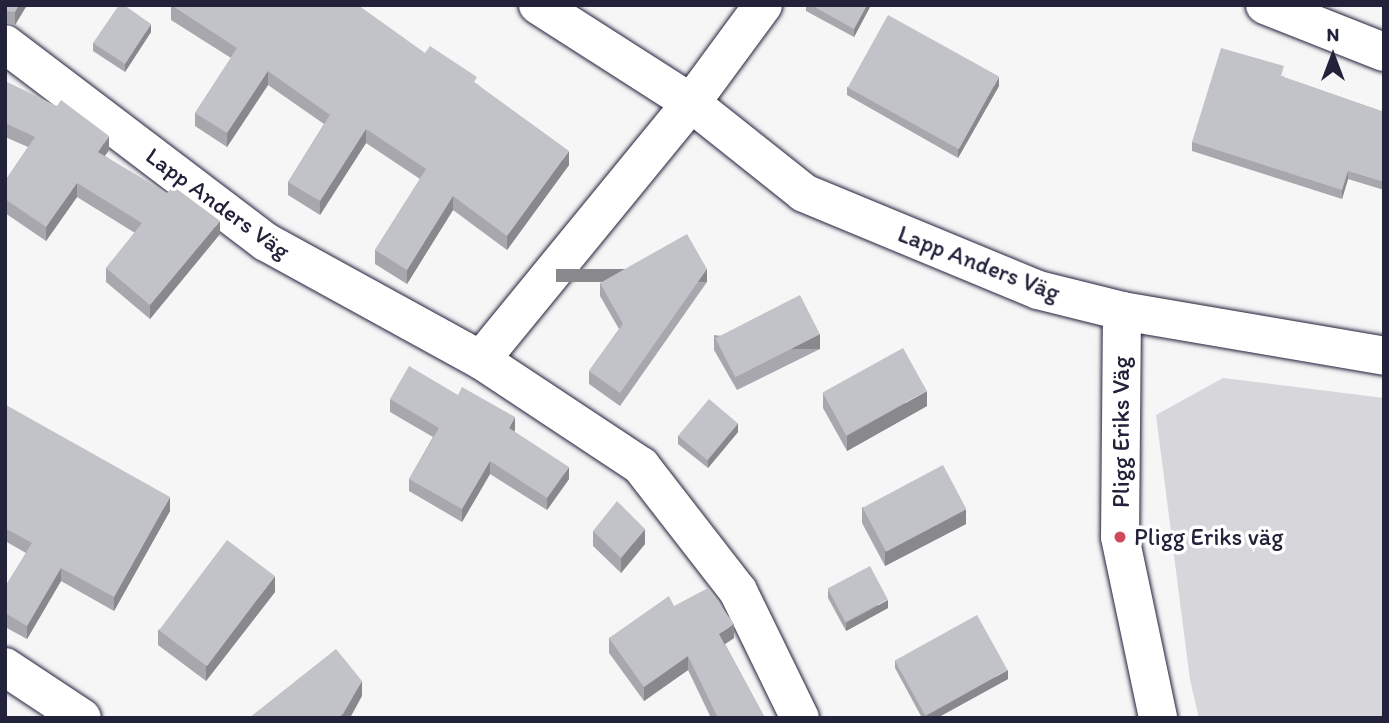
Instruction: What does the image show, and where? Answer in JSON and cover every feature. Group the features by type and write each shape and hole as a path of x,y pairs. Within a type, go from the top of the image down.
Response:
{"street":[{"name":"Lapp Anders Väg","path":"538,5 691,103 804,193 1038,290 1122,311 1384,356"},
{"path":"481,360 691,103 763,5"},
{"path":"1265,5 1384,52"},
{"name":"Lapp Anders Väg","path":"5,44 266,243 481,360 641,466 738,591 800,718"},
{"name":"Pligg Eriks Väg","path":"1122,311 1120,537 1158,718"},
{"path":"5,667 82,718"}],"shaded area":[{"path":"1223,378 1384,398 1384,718 1199,718 1190,680 1156,415"}],"building":[{"path":"5,5 19,5 15,12 5,11"},
{"path":"119,5 124,5 151,24 125,64 93,43"},
{"path":"171,5 358,5 425,53 430,46 477,77 474,82 569,151 507,236 453,196 407,270 375,250 426,169 366,129 320,201 288,182 330,115 268,71 227,133 195,113 237,48"},
{"path":"811,5 867,5 854,29"},
{"path":"888,15 999,77 959,149 848,88"},
{"path":"1221,48 1284,66 1281,76 1384,112 1384,182 1348,171 1342,190 1192,142"},
{"path":"5,81 57,106 61,100 109,136 98,152 167,193 173,186 220,221 150,305 106,268 142,223 77,183 46,227 5,199 5,181 35,137 5,123"},
{"path":"687,234 707,269 620,393 589,371 623,324 600,283"},
{"path":"800,295 820,334 735,377 715,338"},
{"path":"903,348 927,391 846,435 823,393"},
{"path":"409,366 458,395 462,387 515,417 509,428 569,467 547,498 490,461 462,509 409,479 439,428 390,399"},
{"path":"709,399 738,423 707,460 678,436"},
{"path":"6,405 170,497 114,597 61,568 27,626 5,613 5,587 32,543 5,528"},
{"path":"943,465 966,509 886,552 863,508"},
{"path":"617,501 645,529 621,558 593,531"},
{"path":"227,540 275,576 207,666 159,630"},
{"path":"870,566 888,600 845,622 828,589"},
{"path":"708,588 734,624 719,634 765,718 718,718 688,656 644,687 609,638 669,596 674,606"},
{"path":"977,615 1008,670 925,716 895,661"},
{"path":"336,649 362,681 338,718 249,718"}],"place":[{"name":"Pligg Eriks väg","path":"1120,537"}]}
